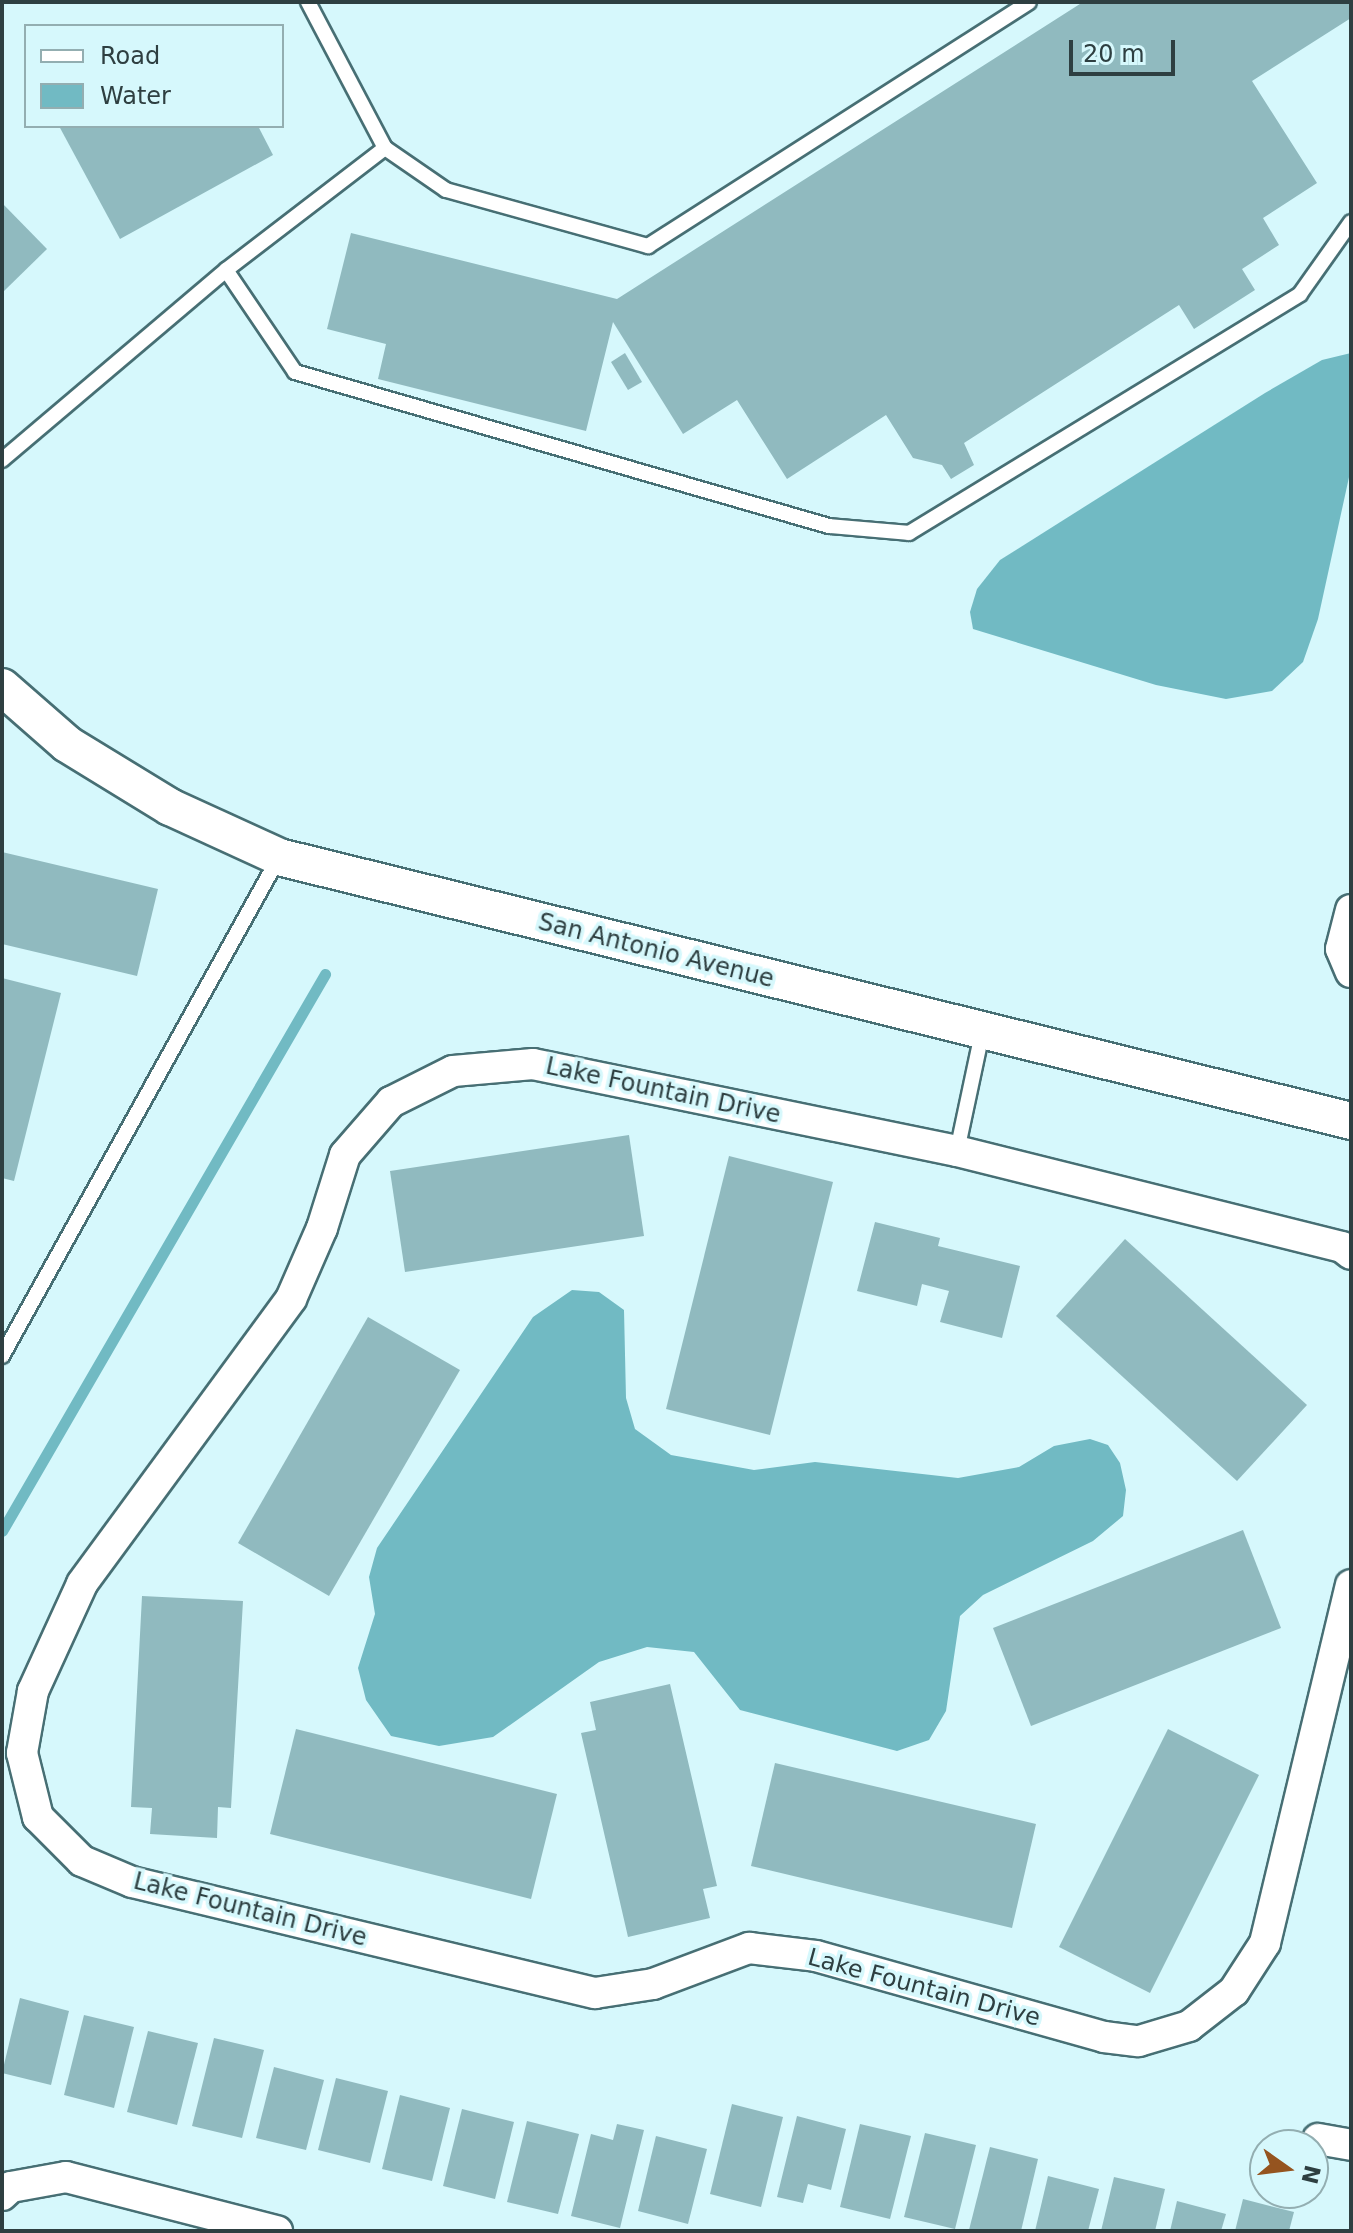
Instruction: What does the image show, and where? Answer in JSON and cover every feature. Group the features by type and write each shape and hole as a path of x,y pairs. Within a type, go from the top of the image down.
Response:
{"street":[{"name":"San Antonio Avenue","path":"2,687 67,744 170,807 279,857 982,1033 1351,1121"},
{"path":"1351,910 1341,949 1351,972"},
{"name":"Lake Fountain Drive","path":"1351,1254 1342,1247 957,1151 533,1064 453,1071 391,1102 345,1155 322,1228 291,1299 82,1584 33,1691 22,1753 38,1817 82,1861 132,1882 595,1993 653,1984 749,1948 816,1956 1104,2037 1139,2041 1189,2026 1234,1991 1265,1943 1351,1585"},
{"path":"1329,2141 1351,2145"},
{"path":"2,2195 11,2187 66,2177 277,2231"}],"lane":[{"path":"308,2 385,148 446,190 648,246 1029,2"},
{"path":"2,460 226,270 385,148"},
{"path":"226,270 295,372 829,526 909,533 1300,294 1351,222"},
{"path":"2,1356 10,1321 279,857"},
{"path":"957,1151 982,1033"}],"water":[{"path":"1351,353 1351,468 1318,619 1303,662 1272,691 1226,699 1156,685 973,629 970,612 977,589 1000,560 1265,393 1322,360"},
{"path":"572,1290 599,1292 624,1310 626,1398 635,1429 671,1455 754,1470 815,1462 958,1478 1019,1467 1054,1446 1090,1439 1108,1445 1120,1463 1126,1490 1123,1516 1093,1541 983,1595 960,1616 946,1711 929,1740 897,1751 740,1710 694,1652 647,1647 599,1662 493,1737 439,1746 391,1736 366,1700 358,1668 375,1614 369,1577 377,1548 533,1317"}],"building":[{"path":"1083,2 1351,2 1351,18 1252,81 1317,183 1263,218 1279,245 1242,269 1255,290 1194,329 1179,305 964,443 974,465 951,479 942,465 913,458 886,415 787,479 737,400 683,434 613,322 586,431 378,379 386,344 327,329 351,233 617,299"},
{"path":"60,128 259,128 273,155 120,239"},
{"path":"2,203 47,249 2,293"},
{"path":"625,353 642,382 628,390 611,362"},
{"path":"2,852 158,889 137,976 2,944"},
{"path":"2,978 61,993 14,1181 2,1178"},
{"path":"629,1135 644,1236 405,1272 390,1171"},
{"path":"729,1156 833,1182 770,1435 666,1409"},
{"path":"875,1222 940,1238 938,1246 1020,1266 1002,1338 940,1322 949,1291 922,1284 917,1306 857,1291"},
{"path":"1125,1239 1307,1405 1237,1481 1056,1316"},
{"path":"368,1317 460,1370 329,1596 238,1543"},
{"path":"1243,1530 1281,1628 1031,1726 993,1628"},
{"path":"142,1596 243,1601 231,1808 218,1807 217,1838 150,1834 152,1808 131,1807"},
{"path":"670,1684 717,1886 703,1889 710,1918 628,1937 581,1733 596,1730 590,1702"},
{"path":"296,1729 557,1794 531,1899 270,1834"},
{"path":"1168,1729 1259,1775 1150,1993 1059,1947"},
{"path":"775,1763 1036,1824 1012,1928 751,1866"},
{"path":"20,1998 69,2011 51,2085 2,2073"},
{"path":"84,2015 134,2027 114,2108 64,2095"},
{"path":"148,2031 198,2043 177,2125 127,2112"},
{"path":"214,2038 264,2050 242,2138 192,2126"},
{"path":"274,2067 324,2080 306,2150 256,2138"},
{"path":"336,2078 388,2091 370,2163 318,2150"},
{"path":"400,2095 450,2108 432,2181 382,2169"},
{"path":"732,2104 783,2117 761,2207 710,2194"},
{"path":"462,2109 514,2122 495,2199 443,2186"},
{"path":"797,2116 846,2129 831,2190 808,2184 803,2203 777,2197"},
{"path":"527,2121 579,2134 558,2214 507,2202"},
{"path":"617,2124 644,2130 620,2228 571,2216 591,2134 613,2140"},
{"path":"860,2124 911,2136 890,2219 840,2207"},
{"path":"925,2133 976,2145 955,2229 904,2217"},
{"path":"656,2136 707,2149 688,2224 638,2211"},
{"path":"990,2147 1038,2159 1021,2231 969,2230"},
{"path":"1048,2176 1099,2189 1088,2231 1035,2231"},
{"path":"1114,2177 1165,2189 1155,2231 1101,2231"},
{"path":"1243,2199 1249,2201 1249,2209 1294,2212 1289,2231 1235,2231"},
{"path":"1177,2201 1226,2214 1221,2231 1170,2231"}],"waterway":[{"path":"2,1531 325,974"}]}
